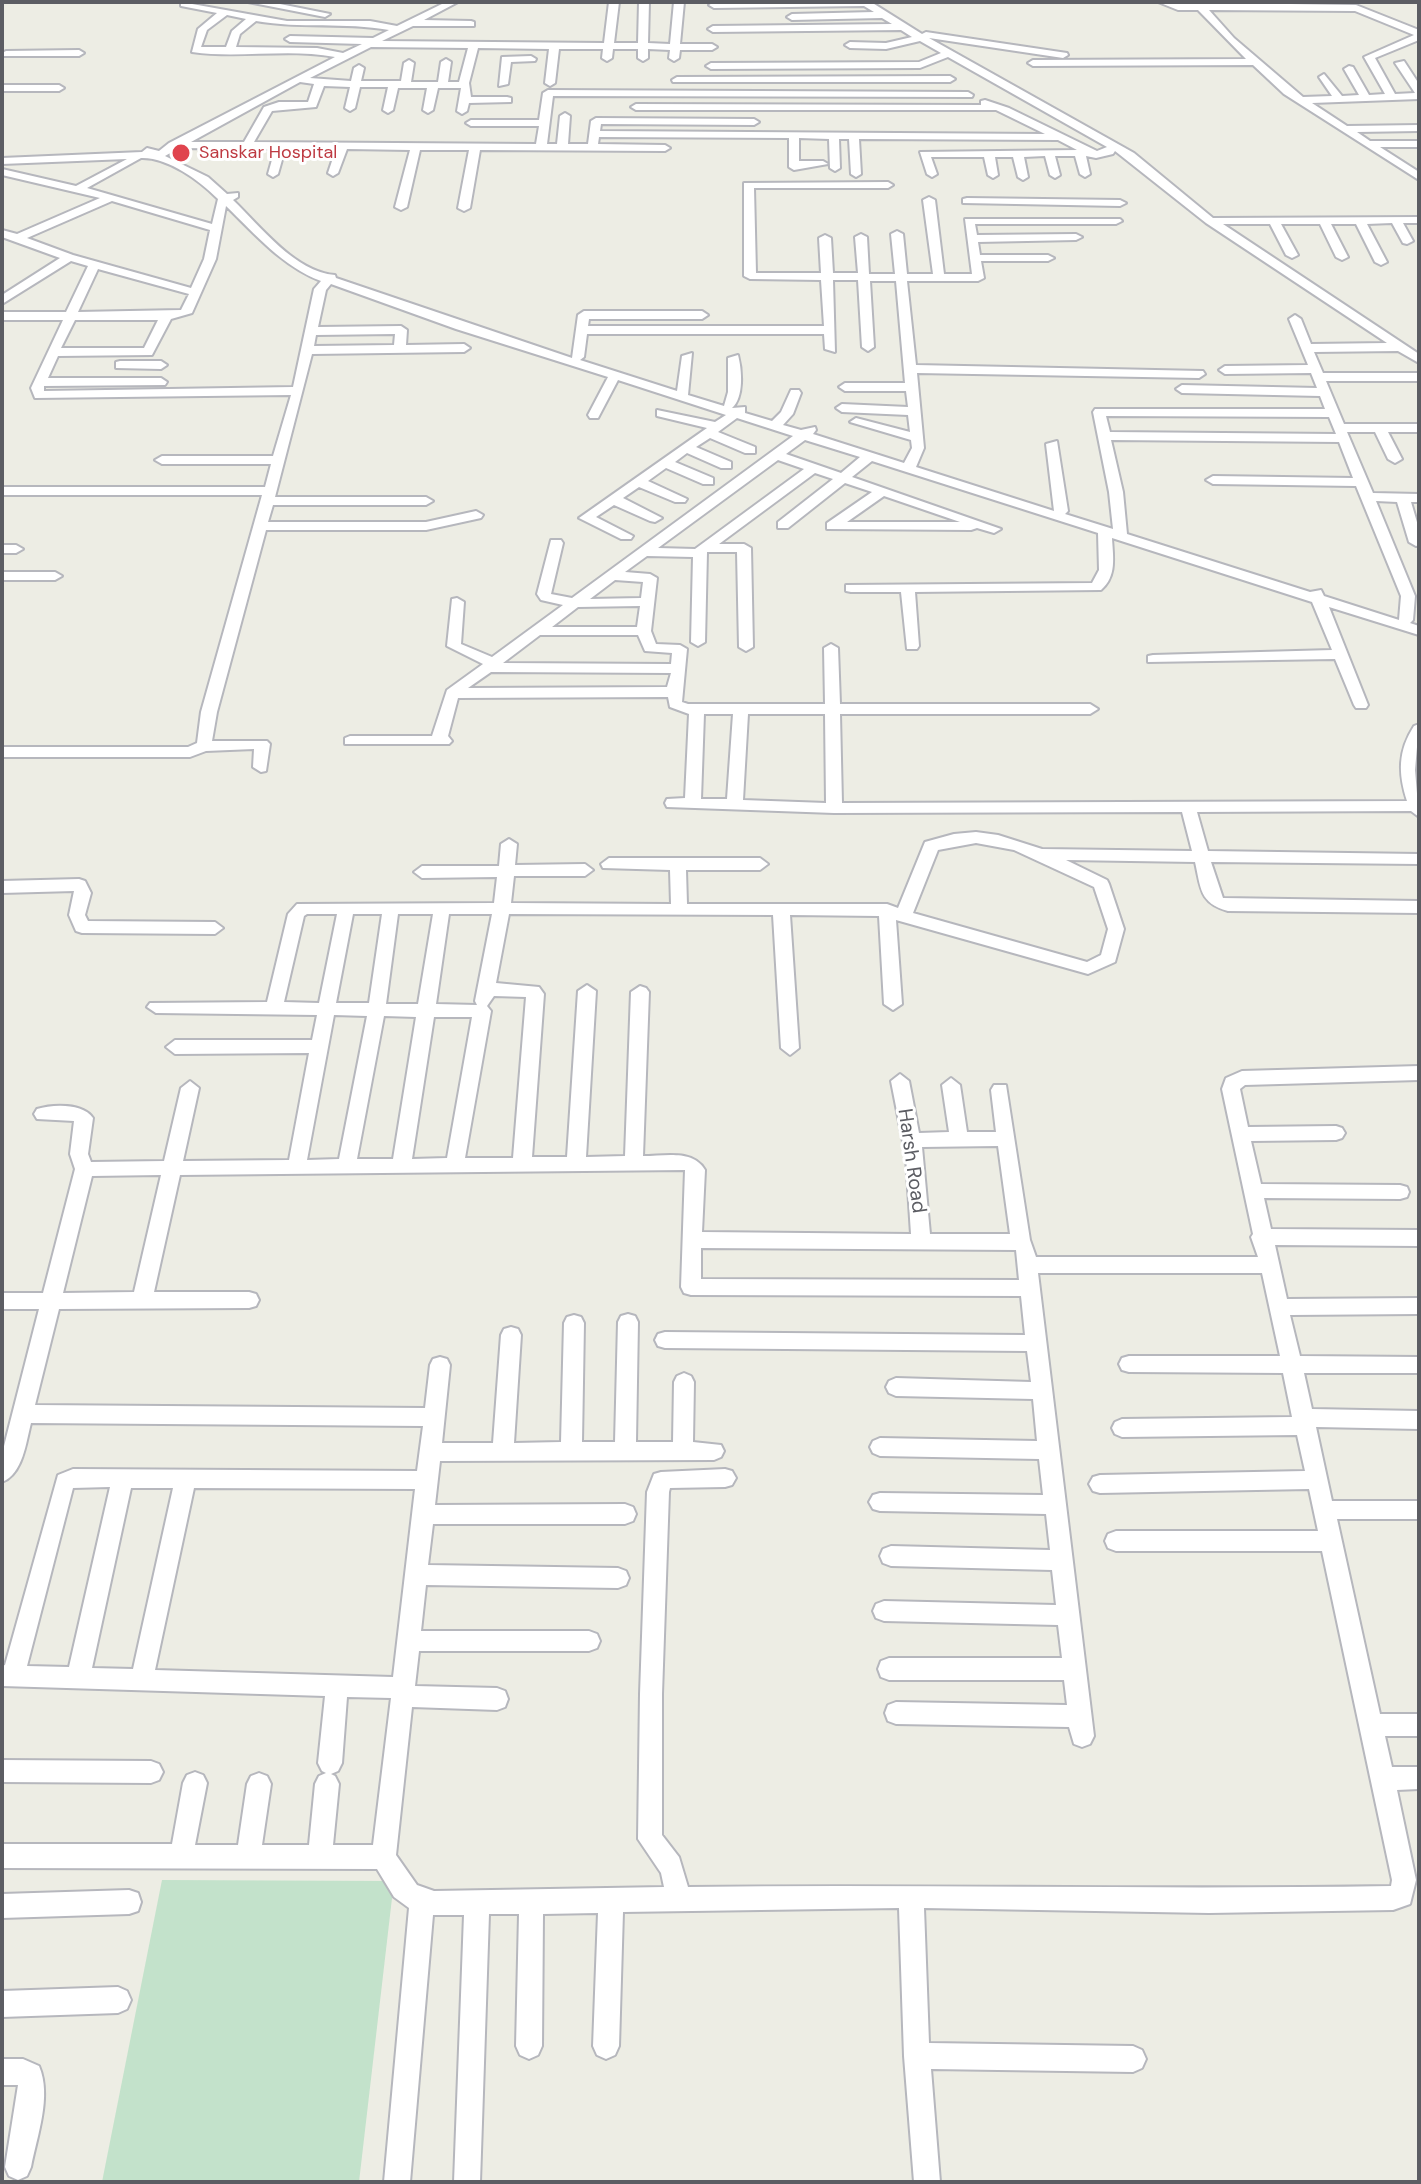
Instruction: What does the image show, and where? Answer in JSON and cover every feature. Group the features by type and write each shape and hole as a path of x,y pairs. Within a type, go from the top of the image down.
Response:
{"street":[{"path":"253,2 312,13 354,14 358,16 360,24"},
{"path":"78,189 453,2"},
{"path":"608,52 614,2"},
{"path":"644,2 644,52"},
{"path":"674,52 679,2"},
{"path":"713,17 866,2 901,27 1130,155 1210,221 1409,349 1419,359"},
{"path":"1163,2 1173,6 1354,5 1416,36"},
{"path":"182,3 282,23 360,24 398,29"},
{"path":"710,80 714,3 886,15"},
{"path":"1198,5 1256,62 1301,100 1419,177"},
{"path":"786,8 788,29"},
{"path":"225,12 203,29 195,50 317,51 343,56"},
{"path":"230,52 235,33 253,18"},
{"path":"263,52 268,35 282,23"},
{"path":"409,23 471,24"},
{"path":"713,29 901,27"},
{"path":"850,33 852,58"},
{"path":"850,45 886,46 918,36 991,42 1109,63"},
{"path":"1416,36 1419,52"},
{"path":"1391,95 1369,57 1416,36"},
{"path":"287,39 473,47 513,53 570,55 674,52 712,47"},
{"path":"463,85 473,47"},
{"path":"3,56 79,53"},
{"path":"505,113 506,59 513,53"},
{"path":"550,83 553,53"},
{"path":"711,66 920,65 949,53"},
{"path":"428,110 446,62"},
{"path":"966,62 946,70 950,79 968,95 992,108"},
{"path":"1033,63 1256,62"},
{"path":"388,110 409,63"},
{"path":"1301,100 1419,94 1400,63"},
{"path":"350,108 359,68"},
{"path":"1349,69 1366,98"},
{"path":"1324,77 1339,99"},
{"path":"299,79 355,85 463,85 467,87 463,105 506,91"},
{"path":"677,80 950,79"},
{"path":"247,146 270,107 312,105 320,83"},
{"path":"2,88 59,88"},
{"path":"541,142 547,93 968,95"},
{"path":"617,116 618,94"},
{"path":"635,121 637,94"},
{"path":"755,95 755,137"},
{"path":"794,137 794,166 829,166 829,138 821,109 821,95"},
{"path":"544,105 581,105"},
{"path":"636,107 992,108 1005,110 1086,153"},
{"path":"856,174 859,109"},
{"path":"562,148 565,116"},
{"path":"593,147 596,121 754,122"},
{"path":"471,123 544,123"},
{"path":"892,124 900,139"},
{"path":"923,128 1042,128"},
{"path":"1346,129 1419,128"},
{"path":"594,134 900,139 1060,137"},
{"path":"466,136 541,142 562,148 665,148"},
{"path":"2,159 247,146 475,146 541,142"},
{"path":"1370,144 1419,144"},
{"path":"333,173 343,145"},
{"path":"401,207 416,145"},
{"path":"273,174 281,146"},
{"path":"464,208 475,146"},
{"path":"932,174 924,154 1086,153 1109,152 1113,146"},
{"path":"156,151 230,196 287,257 329,279 1419,631"},
{"path":"958,153 960,170"},
{"path":"989,153 993,175"},
{"path":"1018,153 1023,177"},
{"path":"1049,153 1055,175"},
{"path":"1085,174 1086,153"},
{"path":"1392,159 1419,159"},
{"path":"2,172 111,197 214,228"},
{"path":"888,185 748,185 750,276 978,278 966,198 1120,203"},
{"path":"2,316 166,316 186,313 210,259 214,228 230,196"},
{"path":"18,238 111,197"},
{"path":"929,200 939,278"},
{"path":"971,220 1116,221"},
{"path":"1273,220 1292,255"},
{"path":"1324,220 1342,257"},
{"path":"1360,220 1381,262"},
{"path":"1396,220 1407,241"},
{"path":"1210,221 1419,220"},
{"path":"2,233 94,265 194,292"},
{"path":"897,234 918,452 910,466"},
{"path":"861,237 868,347"},
{"path":"971,239 1076,237"},
{"path":"825,238 831,349"},
{"path":"2,300 69,257"},
{"path":"974,258 1048,258"},
{"path":"94,265 67,317 37,394 298,391"},
{"path":"204,746 209,712 298,391 320,289 329,279"},
{"path":"400,348 402,331 424,311"},
{"path":"570,357 586,314 702,315"},
{"path":"50,359 148,352 166,316"},
{"path":"1295,319 1408,596 1412,622 1316,597"},
{"path":"581,330 829,330"},
{"path":"313,331 402,331"},
{"path":"308,350 464,348"},
{"path":"1307,348 1409,349"},
{"path":"683,393 688,356"},
{"path":"734,358 736,409"},
{"path":"50,359 161,365"},
{"path":"910,369 1056,378 1136,373 1199,374"},
{"path":"1225,370 1419,377"},
{"path":"1136,373 1140,388"},
{"path":"594,415 621,375"},
{"path":"40,382 161,382"},
{"path":"845,387 912,387"},
{"path":"1182,389 1325,392"},
{"path":"778,423 791,407 795,393"},
{"path":"842,408 915,411"},
{"path":"626,536 586,518 713,430 736,409"},
{"path":"1121,534 1099,412 1333,413"},
{"path":"661,413 713,430 750,450"},
{"path":"856,422 917,438"},
{"path":"1105,436 1342,433 1380,428 1419,428"},
{"path":"1380,428 1395,459"},
{"path":"350,741 444,741 440,736 452,693 808,432"},
{"path":"808,432 870,456 910,466"},
{"path":"1052,444 1055,511"},
{"path":"686,448 726,465"},
{"path":"779,456 990,527 832,526 882,491"},
{"path":"783,525 870,456"},
{"path":"162,460 278,460"},
{"path":"665,463 708,481"},
{"path":"702,550 813,468"},
{"path":"1213,480 1361,482"},
{"path":"638,482 680,499"},
{"path":"2,491 426,501"},
{"path":"1367,497 1419,498"},
{"path":"1403,498 1416,542"},
{"path":"613,499 655,518"},
{"path":"887,527 919,503"},
{"path":"1055,511 1105,532 1121,534"},
{"path":"261,526 426,526 476,515"},
{"path":"851,588 1096,587 1102,584 1105,576 1105,532"},
{"path":"556,543 544,594 552,599 575,603 647,602"},
{"path":"647,552 744,548 746,647"},
{"path":"698,642 702,550"},
{"path":"2,576 55,576"},
{"path":"613,576 650,578 644,631 651,648 680,649 675,691 675,704 680,708 1090,709"},
{"path":"908,589 912,646"},
{"path":"1316,597 1361,705"},
{"path":"457,602 454,646 491,665 679,669"},
{"path":"537,631 644,631"},
{"path":"831,648 834,808"},
{"path":"1153,659 1340,654"},
{"path":"452,693 675,691"},
{"path":"735,805 741,708"},
{"path":"693,803 697,709"},
{"path":"938,825 994,807 1418,808 1406,771 1409,744 1419,729"},
{"path":"2,752 184,752 197,751 204,746 262,744 261,767"},
{"path":"274,1009 298,910 781,908 895,913 1088,968 1109,958 1116,929 1101,884 1023,845 938,825 834,808 673,803"},
{"path":"1188,806 1212,897 1222,904 1419,907"},
{"path":"994,807 998,840"},
{"path":"893,1004 895,913 931,846 938,825"},
{"path":"455,1163 502,908 509,844"},
{"path":"1041,854 1419,859"},
{"path":"678,863 679,910"},
{"path":"609,864 760,864"},
{"path":"422,872 585,870"},
{"path":"2,887 79,885 83,893 77,915 82,927 215,928"},
{"path":"297,1164 346,908"},
{"path":"347,1164 377,1009 391,908"},
{"path":"402,1163 442,908"},
{"path":"781,908 790,1048"},
{"path":"486,989 533,991 535,994 522,1163"},
{"path":"576,1163 587,991"},
{"path":"634,1163 640,992"},
{"path":"156,1007 482,1011"},
{"path":"175,1047 318,1046"},
{"path":"440,1365 384,1857 407,1896 422,1902 477,1903 911,1896 1209,1901 1393,1898 1401,1895 1404,1880 1267,1265 1231,1089 1236,1080 1419,1073"},
{"name":"Harsh Road","path":"900,1081 906,1123 912,1140 921,1241"},
{"path":"951,1085 959,1139"},
{"path":"142,1300 190,1088"},
{"path":"896,1713 1081,1726 1030,1288 1000,1090"},
{"path":"2,1473 11,1460 84,1169 79,1154 84,1118 76,1114 43,1114"},
{"path":"1240,1134 1336,1133"},
{"path":"912,1140 1006,1139"},
{"path":"84,1169 297,1164 689,1163 695,1167 691,1287 1030,1288"},
{"path":"1251,1191 1400,1192"},
{"path":"1261,1237 1419,1238"},
{"path":"692,1240 1021,1242"},
{"path":"1027,1265 1267,1265"},
{"path":"2,1301 249,1300"},
{"path":"1277,1307 1419,1306"},
{"path":"625,1450 628,1322"},
{"path":"571,1451 574,1323"},
{"path":"503,1452 511,1335"},
{"path":"665,1340 1035,1343"},
{"path":"1129,1364 1419,1365"},
{"path":"683,1451 684,1382"},
{"path":"896,1387 1041,1391"},
{"path":"23,1414 435,1417"},
{"path":"1122,1428 1419,1420"},
{"path":"880,1447 1048,1450"},
{"path":"431,1452 714,1451"},
{"path":"428,1480 73,1478 65,1482 8,1676 337,1686 497,1699"},
{"path":"78,1678 123,1478"},
{"path":"142,1680 186,1478"},
{"path":"677,1900 675,1870 668,1857 650,1839 658,1492 661,1481 668,1479 725,1478"},
{"path":"1100,1484 1315,1480"},
{"path":"880,1502 1054,1505"},
{"path":"1322,1510 1419,1510"},
{"path":"424,1515 625,1514"},
{"path":"1116,1541 1328,1541"},
{"path":"891,1556 1060,1560"},
{"path":"417,1575 618,1578"},
{"path":"884,1611 1067,1615"},
{"path":"409,1641 589,1641"},
{"path":"889,1669 1073,1669"},
{"path":"320,1858 337,1686"},
{"path":"1370,1725 1419,1725"},
{"path":"2,1771 151,1772"},
{"path":"1383,1779 1419,1778"},
{"path":"181,1858 195,1783"},
{"path":"248,1858 259,1784"},
{"path":"2,1856 384,1857"},
{"path":"911,1896 917,2056 927,2182"},
{"path":"529,2046 531,1901"},
{"path":"606,2046 611,1901"},
{"path":"2,1906 129,1902"},
{"path":"397,2182 422,1902"},
{"path":"467,2182 477,1903"},
{"path":"2,2004 118,2000"},
{"path":"917,2056 1133,2059"},
{"path":"2,2072 30,2075 31,2096 18,2167"}],"green space":[{"path":"162,1880 394,1881 359,2182 102,2182"}],"place":[{"name":"Sanskar Hospital","path":"181,153"}]}
